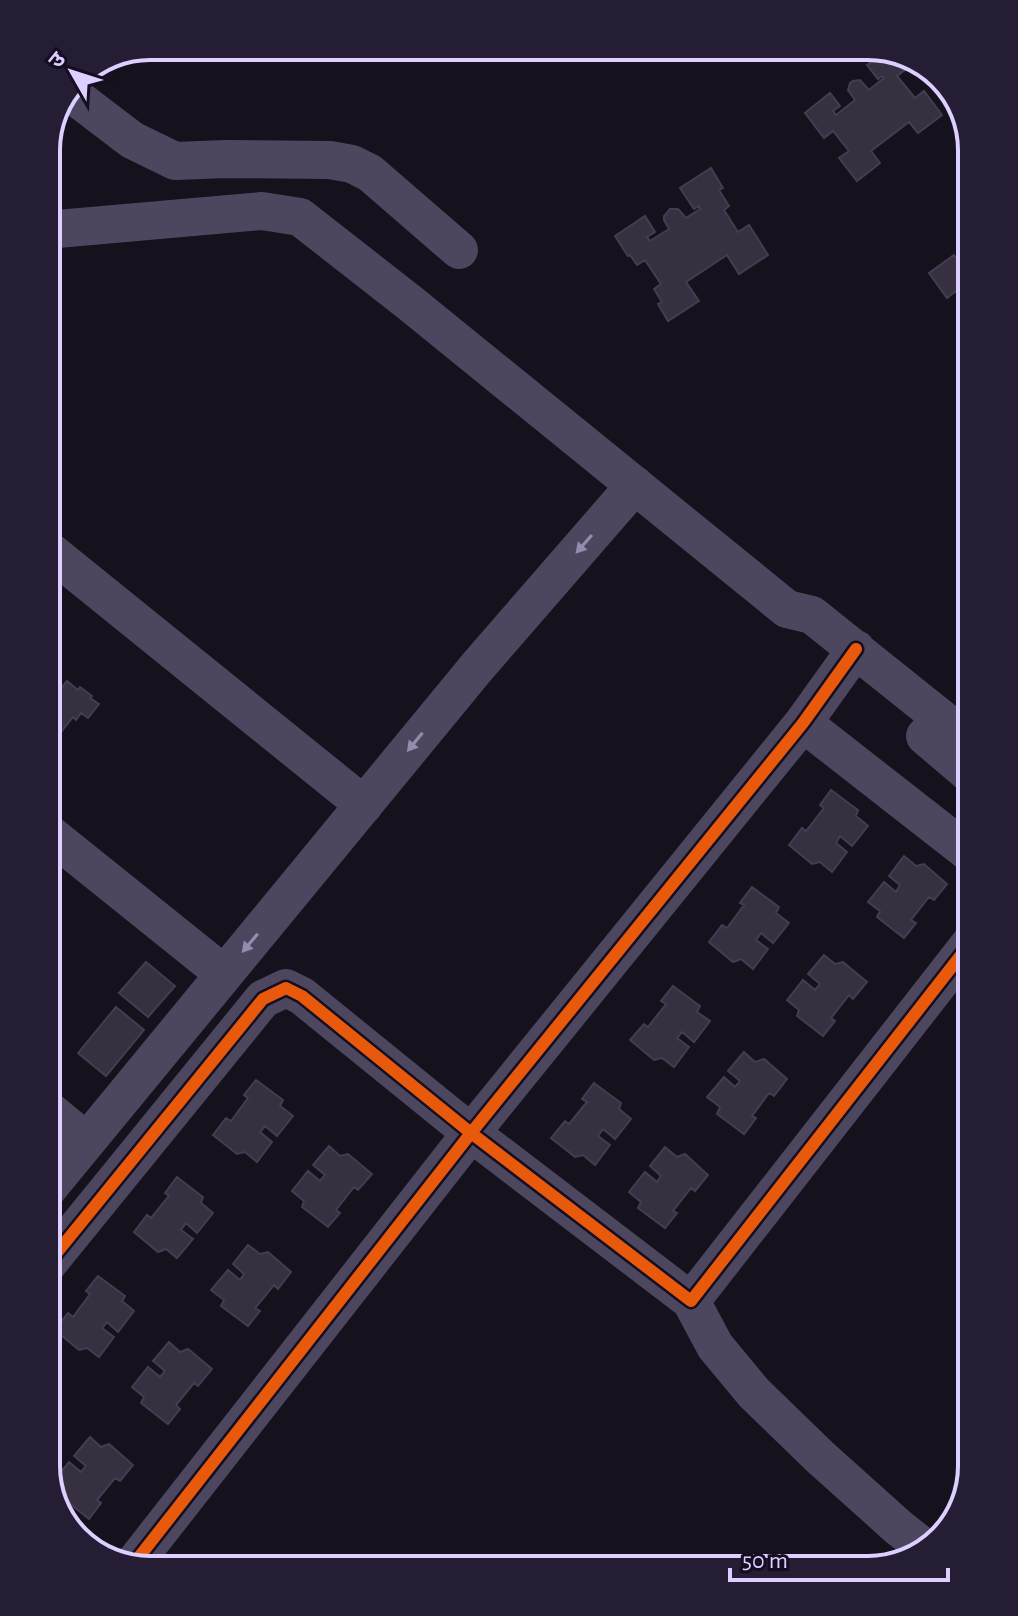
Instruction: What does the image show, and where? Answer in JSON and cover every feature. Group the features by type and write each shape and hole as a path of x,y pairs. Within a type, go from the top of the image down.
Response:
{"street":[{"path":"95,112 132,140 175,161 330,160 352,164 370,173 459,250"},
{"path":"60,229 262,211 300,217 787,609 812,615 850,659 958,763"},
{"path":"60,1174 477,667 635,485"},
{"path":"60,559 364,805"},
{"path":"140,1555 471,1133 803,723 850,659"},
{"path":"850,659 958,733"},
{"path":"803,723 958,844"},
{"path":"60,842 224,974"},
{"path":"691,1301 958,959"},
{"path":"60,1249 263,999 286,988 302,996 471,1133 691,1301 715,1346 754,1393 831,1467 917,1542"},
{"path":"60,1120 86,1141"}],"building":[{"path":"874,60 905,68 897,76 915,98 924,91 942,115 918,133 909,122 871,151 880,163 857,181 839,158 849,151 833,131 824,138 805,113 830,93 840,106 833,111 836,115 855,100 848,90 850,83 860,80 869,90 884,78 878,79 867,65"},
{"path":"711,168 729,206 724,210 738,232 749,225 768,255 739,274 727,255 686,282 699,301 668,321 654,289 661,284 645,260 637,265 615,236 645,216 655,232 647,237 650,241 669,229 664,216 670,209 678,209 686,218 700,209 699,206 694,209 680,188"},
{"path":"954,255 958,261 958,294 956,291 947,298 929,273"},
{"path":"67,681 78,690 80,687 99,704 88,718 81,713 76,720 73,717 60,733 60,685 62,687"},
{"path":"831,790 858,810 856,816 868,826 852,846 840,836 836,843 847,852 832,872 820,862 812,864 789,845 802,828 806,831 824,808 820,805"},
{"path":"904,856 916,866 924,864 947,884 934,900 929,897 911,920 916,923 904,938 877,917 880,911 868,902 884,882 896,892 900,885 889,876"},
{"path":"752,887 779,907 776,913 789,923 773,943 761,933 756,940 768,949 753,969 741,959 733,962 709,942 722,925 727,928 744,905 740,903"},
{"path":"824,955 835,964 843,962 867,982 853,999 849,995 831,1018 835,1021 823,1036 797,1016 799,1010 787,1000 803,980 815,990 820,984 808,974"},
{"path":"146,962 175,986 148,1017 119,993"},
{"path":"673,986 700,1006 697,1012 710,1021 694,1042 682,1032 677,1038 689,1047 674,1067 662,1058 654,1060 630,1040 644,1024 648,1027 666,1004 661,1001"},
{"path":"116,1007 144,1030 106,1076 78,1053"},
{"path":"744,1052 755,1062 764,1059 787,1079 774,1096 769,1093 752,1116 756,1118 744,1134 717,1114 720,1107 707,1097 724,1077 735,1087 740,1081 728,1071"},
{"path":"256,1080 283,1100 280,1106 293,1116 277,1136 265,1126 260,1132 272,1142 257,1162 245,1152 237,1154 213,1135 226,1118 231,1121 248,1098 244,1095"},
{"path":"594,1083 621,1103 619,1109 631,1119 615,1139 603,1129 598,1136 610,1145 595,1165 583,1155 575,1157 551,1138 565,1121 569,1124 587,1102 582,1099"},
{"path":"329,1146 340,1156 348,1154 372,1174 358,1190 354,1187 336,1210 340,1213 328,1227 302,1207 304,1201 292,1191 308,1171 320,1181 325,1175 313,1165"},
{"path":"665,1147 677,1157 685,1154 708,1175 695,1191 691,1188 673,1211 677,1213 665,1228 638,1208 641,1202 629,1192 645,1172 657,1182 661,1176 650,1166"},
{"path":"177,1177 203,1197 201,1203 213,1213 197,1233 186,1223 181,1230 193,1239 177,1258 166,1249 158,1252 134,1232 147,1215 151,1218 169,1196 165,1193"},
{"path":"248,1245 260,1254 268,1252 291,1272 278,1289 274,1285 255,1308 260,1311 248,1326 221,1306 224,1300 211,1290 228,1270 240,1280 244,1274 233,1264"},
{"path":"98,1276 125,1296 122,1301 134,1311 118,1332 107,1322 102,1328 114,1337 99,1357 87,1348 79,1350 60,1334 60,1323 68,1313 73,1317 90,1294 86,1291"},
{"path":"169,1342 180,1352 188,1349 212,1369 198,1386 194,1383 176,1405 180,1409 168,1424 141,1403 144,1397 132,1387 148,1367 160,1377 165,1371 153,1361"},
{"path":"90,1437 101,1447 109,1444 133,1465 120,1481 115,1478 97,1500 101,1503 89,1519 67,1502 62,1484 61,1472 69,1462 81,1472 86,1466 74,1456"}],"cycle path":[{"path":"140,1555 471,1133 803,723 856,649"},
{"path":"60,1249 263,999 286,988 302,996 471,1133 691,1301 958,959"}]}
